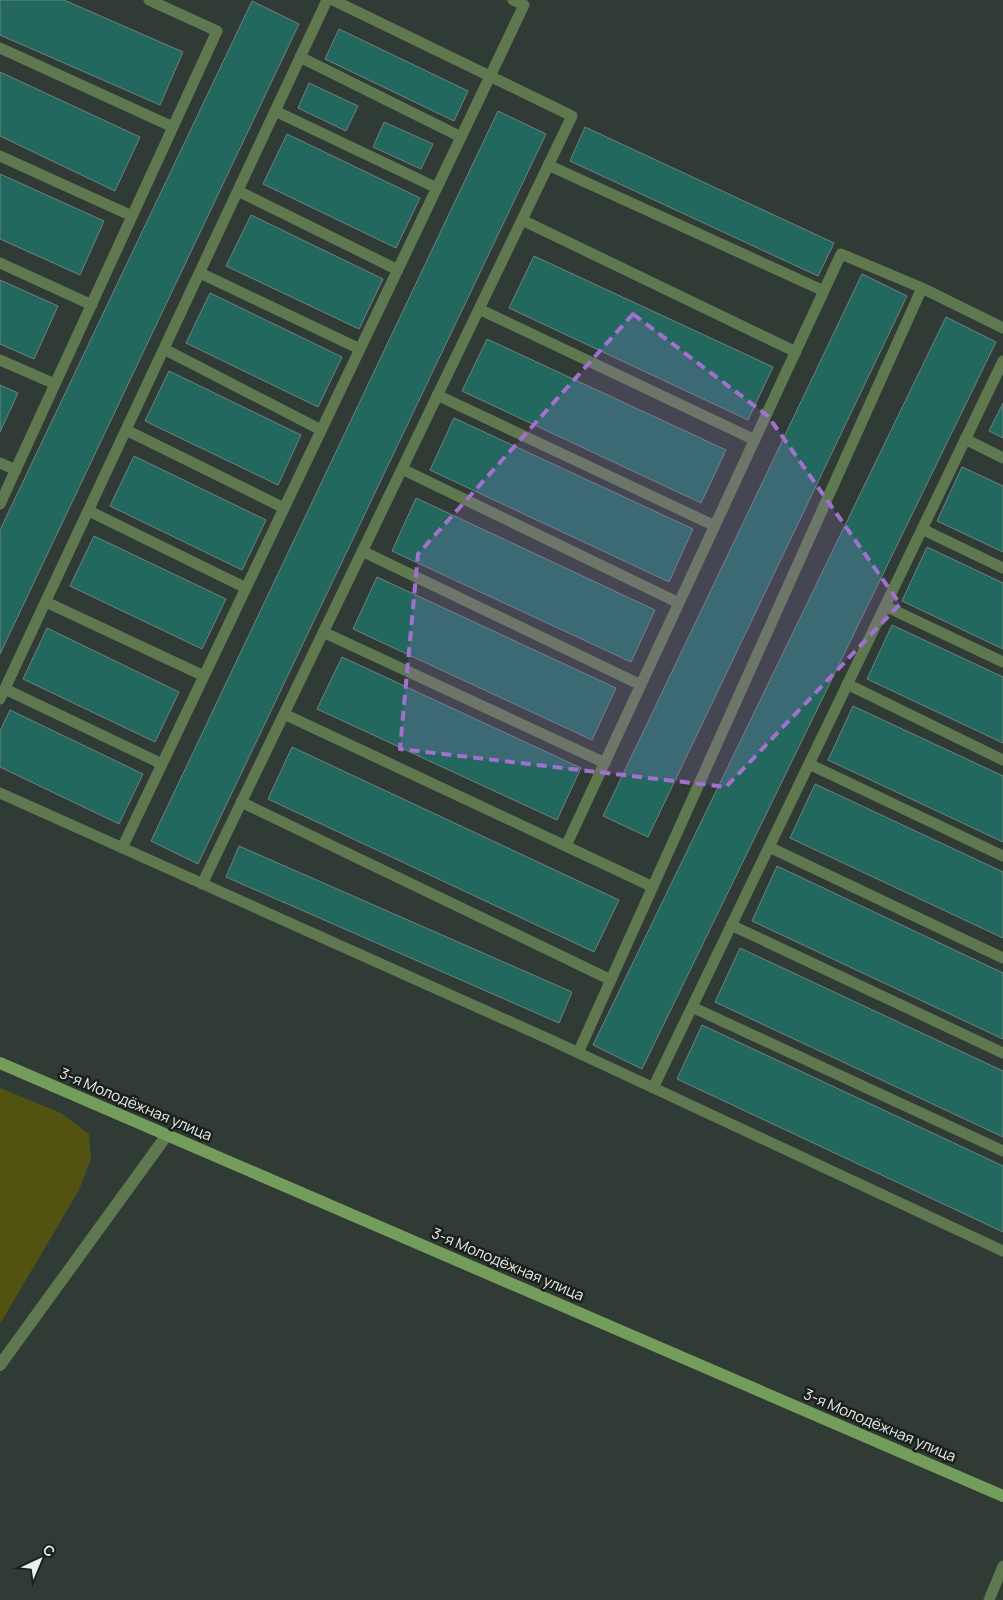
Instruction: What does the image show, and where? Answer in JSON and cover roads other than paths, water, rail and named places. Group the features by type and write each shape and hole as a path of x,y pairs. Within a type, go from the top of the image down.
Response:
{"main road":[{"name":"3-я Молодёжная улица","path":"0,1063 1003,1496"}],"street":[{"path":"0,1366 167,1134"}],"lane":[{"path":"0,504 217,31 149,0"},
{"path":"162,764 2,694 327,0"},
{"path":"202,884 572,116 333,0"},
{"path":"122,848 524,5 513,0"},
{"path":"0,48 173,127"},
{"path":"300,57 461,137"},
{"path":"275,111 437,188"},
{"path":"0,156 132,216"},
{"path":"548,165 824,291"},
{"path":"238,191 398,270"},
{"path":"522,220 796,352"},
{"path":"566,846 841,254 922,288 1003,328"},
{"path":"0,263 92,305"},
{"path":"200,273 360,349"},
{"path":"578,1053 922,288"},
{"path":"479,309 755,440"},
{"path":"164,349 321,430"},
{"path":"0,360 55,384"},
{"path":"653,1088 1003,360"},
{"path":"992,383 1003,388"},
{"path":"437,395 715,526"},
{"path":"126,430 284,508"},
{"path":"965,439 1003,458"},
{"path":"0,463 16,470"},
{"path":"402,469 679,603"},
{"path":"88,510 246,588"},
{"path":"922,529 1003,568"},
{"path":"362,551 641,685"},
{"path":"46,602 204,676"},
{"path":"885,606 1003,662"},
{"path":"323,632 605,763"},
{"path":"847,684 1003,760"},
{"path":"284,714 653,887"},
{"path":"809,764 1003,856"},
{"path":"0,794 578,1053 1003,1251"},
{"path":"241,802 611,980"},
{"path":"769,847 1003,958"},
{"path":"731,925 1003,1053"},
{"path":"692,1007 1003,1151"},
{"path":"989,1600 1003,1566"}]}
